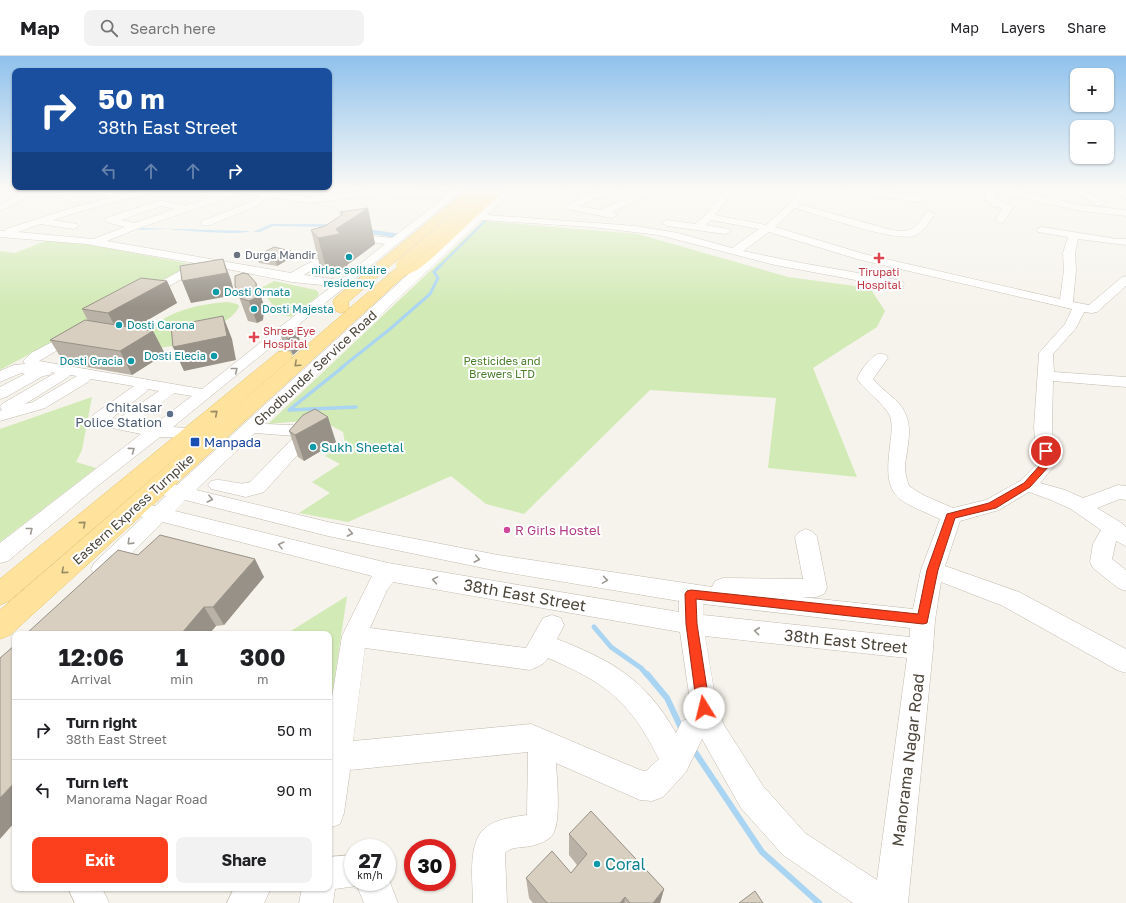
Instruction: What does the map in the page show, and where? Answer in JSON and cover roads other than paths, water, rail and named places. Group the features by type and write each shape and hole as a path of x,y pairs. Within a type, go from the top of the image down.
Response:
{"main road":[{"name":"Eastern Express Turnpike","path":"0,594 341,308 340,301 422,228"},
{"path":"399,267 441,228"},
{"path":"341,308 399,267 448,228"},
{"name":"Eastern Express Turnpike","path":"0,627 135,508 399,267 412,266 438,249 458,228"},
{"path":"357,273 370,275"}],"street":[{"path":"3,234 22,228"},
{"path":"3,234 25,228"},
{"path":"93,242 131,228"},
{"path":"0,555 414,228"},
{"name":"Ghodbunder Service Road","path":"86,585 438,249 465,228"},
{"path":"618,228 660,232 698,241 734,252 793,265 898,284"},
{"path":"706,228 755,236"},
{"path":"734,252 768,228 861,257 1092,309 1126,280"},
{"path":"872,228 891,233 906,235 915,233 919,228"},
{"path":"1071,228 1068,228 1068,232 1074,236"},
{"path":"1042,230 1074,236 1126,242"},
{"path":"45,237 59,231"},
{"path":"3,234 93,242 212,266 342,284"},
{"path":"881,358 867,374 865,379 869,387 890,405 898,416 899,429 896,470 900,489 916,500 951,516 992,505 1027,485 1046,465 1043,427 1046,353 1071,325 1073,305 1069,253 1074,236"},
{"path":"292,278 311,265 324,261 342,250 338,246 342,244 372,239 395,242"},
{"path":"132,302 212,266"},
{"path":"84,329 30,360 32,364 203,396"},
{"path":"0,377 20,368 166,393 203,396"},
{"path":"0,394 40,371"},
{"path":"0,411 62,375"},
{"path":"1046,376 1126,382"},
{"path":"0,416 39,405 82,379"},
{"path":"140,389 99,420 155,432 191,433"},
{"path":"121,425 166,393"},
{"path":"218,485 246,491 257,487 304,437 305,434 292,430 250,428"},
{"path":"1027,485 1058,495 1082,506 1122,531 1104,544 1101,562 1126,582"},
{"name":"38th East Street","path":"158,487 328,529 498,563 690,590 923,620"},
{"path":"1082,506 1118,492 1126,493"},
{"name":"38th East Street","path":"135,508 388,572 691,624 921,649"},
{"name":"Manorama Nagar Road","path":"891,903 921,649 923,620 932,570 951,516"},
{"path":"311,552 328,529"},
{"path":"806,537 816,588 690,590 691,624 704,708 713,732 752,797 794,844 882,903"},
{"path":"932,570 1012,599 1126,662"},
{"path":"332,778 335,742 354,636 378,586 388,572"},
{"path":"354,636 530,659 537,654 547,634 622,686 639,701 676,762"},
{"path":"335,742 531,738 640,785 652,786 676,762 692,730"},
{"path":"490,903 489,851 491,844 503,835 536,829 542,823 542,743"},
{"path":"332,873 344,872"},
{"path":"86,891 92,903"},
{"path":"244,903 252,891"},
{"path":"316,903 318,891"},
{"path":"377,891 381,903"}],"water":[{"path":"142,228 250,231 235,233 166,229 137,230"},
{"path":"263,228 270,228 260,232 253,232"},
{"path":"329,228 359,228 401,234 396,238"}],"waterway":[{"path":"341,368 390,329 430,294 438,278 434,272 478,228"},
{"path":"343,367 289,410 356,407"},
{"path":"594,627 611,647 641,668 647,675"},
{"path":"647,674 667,698 682,730"},
{"path":"693,749 762,852 819,903"}],"place":[{"name":"Durga Mandir","path":"237,255"},
{"name":"nirlac soiltaire residency","path":"349,257"},
{"name":"Tirupati Hospital","path":"879,258"},
{"name":"Dosti Ornata","path":"216,292"},
{"name":"Dosti Majesta","path":"254,309"},
{"name":"Dosti Carona","path":"119,325"},
{"name":"Shree Eye Hospital","path":"254,337"},
{"name":"Dosti Elecia","path":"214,356"},
{"name":"Dosti Gracia","path":"131,361"},
{"name":"Chitalsar Police Station","path":"170,414"},
{"name":"Manpada","path":"195,442"},
{"name":"Sukh Sheetal","path":"313,447"},
{"name":"R Girls Hostel","path":"507,530"},
{"name":"Coral","path":"597,864"}],"park label":[{"name":"Pesticides and Brewers LTD","path":"502,367"}]}
